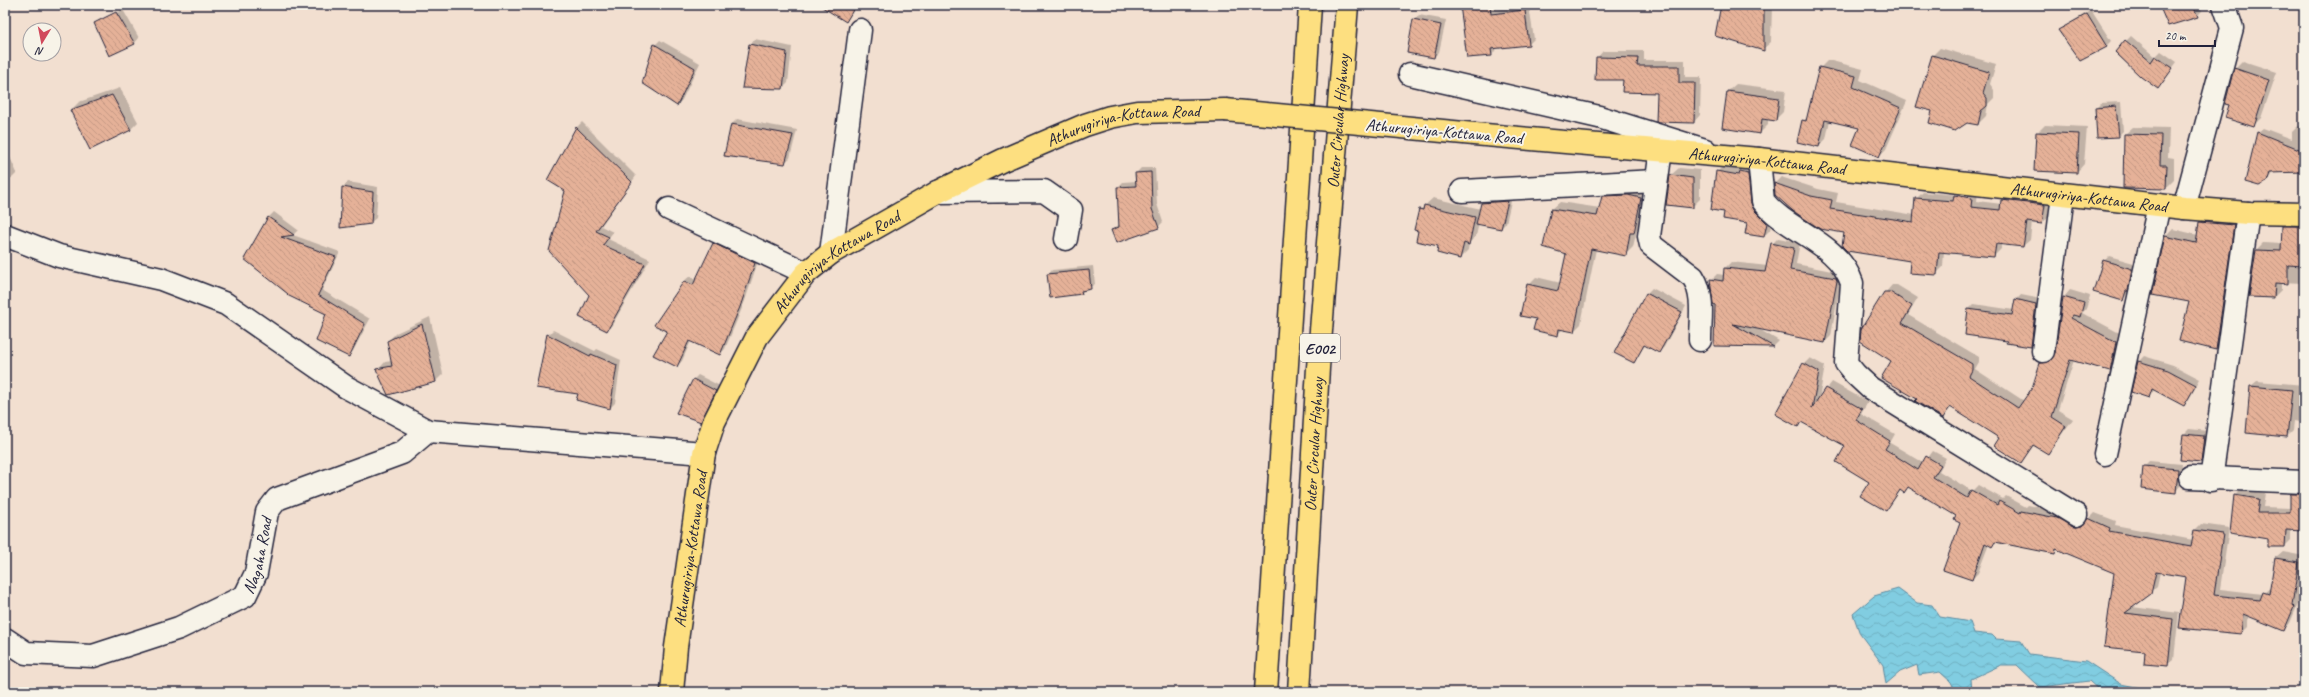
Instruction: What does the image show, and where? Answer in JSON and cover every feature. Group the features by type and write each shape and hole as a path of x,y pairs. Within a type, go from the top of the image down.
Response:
{"main road":[{"name":"Outer Circular Highway","path":"1266,692 1310,5"},
{"name":"Outer Circular Highway","path":"1299,692 1318,368 1347,5"},
{"name":"Athurugiriya-Kottawa Road","path":"672,692 676,647 704,453 714,422 756,337 806,273 830,253 938,192 1003,160 1110,117 1137,112 1225,110 1474,134 1721,155 2184,208 2248,213 2304,214"}],"street":[{"path":"2184,208 2232,28 2224,5"},
{"path":"830,253 860,30"},
{"path":"1410,74 1599,117 1721,155"},
{"path":"1661,150 1649,228 1651,245 1693,277 1698,285 1700,299 1700,340"},
{"path":"1759,159 1763,201 1837,258 1848,271 1852,283 1846,363 1855,374 1870,388 2076,515"},
{"path":"1462,191 1656,182"},
{"path":"938,192 1044,191 1071,210 1066,239"},
{"path":"2043,351 2063,195"},
{"path":"2105,454 2159,205"},
{"path":"669,209 806,273"},
{"path":"2248,213 2200,478 2304,482"},
{"path":"5,236 59,256 161,279 226,304 346,387 428,431 704,453"},
{"name":"Nagaha Road","path":"5,639 26,653 93,656 179,628 219,609 245,596 256,573 267,512 277,499 402,453 428,431"}],"water":[{"path":"1898,589 1917,603 1932,605 1940,617 1970,622 1974,633 1992,635 1996,639 2021,641 2029,654 2086,661 2121,684 2141,688 2148,692 2101,692 2089,681 2040,687 2017,665 2001,665 1971,679 1972,692 1956,692 1951,682 1940,672 1919,675 1917,665 1900,672 1886,684 1883,665 1860,634 1853,614 1874,596"}],"building":[{"path":"819,5 856,5 846,22"},
{"path":"1460,5 1490,5 1491,14 1525,10 1529,45 1491,49 1492,56 1467,58"},
{"path":"1721,5 1764,5 1764,51 1715,36"},
{"path":"2159,5 2193,5 2198,17 2168,26"},
{"path":"116,12 135,44 109,56 94,23"},
{"path":"2087,14 2107,47 2080,61 2058,30"},
{"path":"1413,19 1441,25 1434,58 1407,53"},
{"path":"2125,40 2151,62 2155,56 2173,68 2158,89 2141,77 2115,52"},
{"path":"654,44 695,68 677,106 642,83"},
{"path":"749,44 787,52 783,89 742,88"},
{"path":"1932,55 1989,72 1983,93 1987,98 1987,106 1981,111 1978,125 1967,123 1955,131 1929,123 1932,111 1916,107"},
{"path":"1596,57 1638,58 1637,66 1679,66 1679,83 1695,83 1694,123 1656,122 1657,93 1622,92 1623,80 1595,80"},
{"path":"1819,67 1856,76 1853,87 1901,108 1879,157 1852,145 1859,128 1825,120 1819,147 1797,142 1802,120 1806,121"},
{"path":"2234,68 2269,80 2254,127 2225,118 2229,105 2225,104"},
{"path":"1727,91 1779,98 1776,121 1762,119 1760,134 1722,128"},
{"path":"112,95 131,130 90,150 70,110"},
{"path":"2116,106 2119,137 2097,138 2095,108"},
{"path":"731,124 793,135 785,164 724,156"},
{"path":"576,127 632,182 596,231 609,237 603,245 645,264 607,331 579,317 589,295 549,251 565,191 547,180"},
{"path":"2036,132 2079,134 2077,173 2034,171"},
{"path":"2257,132 2304,151 2304,172 2270,173 2267,182 2259,186 2245,182"},
{"path":"2124,134 2161,135 2160,165 2167,165 2166,189 2123,188"},
{"path":"1716,171 1739,175 1740,172 1748,174 1751,203 1754,210 1767,223 1764,237 1745,234 1747,223 1723,219 1724,212 1711,210"},
{"path":"1151,172 1152,209 1159,228 1116,243 1111,230 1119,227 1117,187 1136,186 1135,173"},
{"path":"1670,175 1693,178 1693,208 1666,205"},
{"path":"1774,183 1811,196 1832,200 1830,209 1913,222 1915,198 1953,201 1954,195 1972,198 1971,207 2000,210 2001,200 2045,205 2042,224 2027,222 2023,247 1996,244 1994,257 1939,252 1937,275 1909,273 1910,261 1847,251 1842,246 1844,233 1820,229 1793,211 1775,195"},
{"path":"342,187 373,192 371,224 340,228"},
{"path":"1628,195 1641,198 1634,233 1630,233 1626,256 1591,249 1574,332 1559,329 1558,336 1533,330 1536,319 1520,316 1527,284 1558,291 1566,254 1543,247 1551,209 1597,216 1602,196"},
{"path":"1508,201 1501,229 1476,224 1481,203"},
{"path":"1424,205 1475,217 1469,245 1464,243 1460,259 1437,253 1438,246 1416,241 1418,231 1414,230 1419,209 1423,210"},
{"path":"268,217 294,235 281,237 336,257 318,295 365,324 349,357 316,341 326,314 287,295 288,294 244,259"},
{"path":"2199,222 2234,225 2216,350 2179,341 2189,302 2152,295 2165,236 2196,243"},
{"path":"2282,226 2304,226 2303,266 2288,265 2288,284 2275,283 2274,298 2249,297 2256,250 2281,251"},
{"path":"713,243 755,263 740,307 720,355 689,341 677,367 653,355 667,331 654,325 684,281 693,285"},
{"path":"1771,243 1794,248 1790,270 1836,278 1837,281 1825,343 1733,324 1774,347 1714,346 1715,305 1713,304 1710,279 1723,281 1724,268 1765,272"},
{"path":"2103,260 2132,269 2128,291 2126,291 2123,301 2093,292"},
{"path":"1089,270 1091,289 1081,291 1082,294 1050,298 1047,274"},
{"path":"1884,292 1890,292 1912,306 1902,323 1972,364 1972,370 1969,376 2018,408 2032,388 2040,363 2048,362 2055,353 2063,297 2084,303 2080,317 2073,315 2071,318 2116,342 2110,371 2070,360 2052,417 2066,426 2048,454 2033,445 2021,463 1994,446 1999,438 1950,407 1943,418 1915,401 1917,399 1881,378 1891,361 1860,341 1861,329"},
{"path":"1646,293 1682,312 1659,353 1644,345 1634,363 1614,353"},
{"path":"2015,299 2036,304 2031,347 2006,343 2007,341 1965,335 1968,309 2012,315"},
{"path":"422,324 436,382 388,395 376,369 392,366 387,341"},
{"path":"547,334 590,356 591,354 617,365 610,409 576,400 578,394 536,388"},
{"path":"2138,361 2168,370 2196,385 2184,406 2152,389 2149,398 2131,392"},
{"path":"1803,363 1819,372 1812,408 1825,388 1862,409 1856,420 1890,441 1885,449 1918,470 1926,456 1941,465 1933,477 1967,498 1971,490 1997,505 1999,501 2020,513 2021,511 2057,518 2075,527 2082,526 2088,518 2110,528 2109,531 2191,546 2194,530 2223,534 2214,595 2260,600 2263,592 2269,594 2275,558 2299,562 2292,605 2294,607 2284,631 2243,614 2241,634 2179,628 2186,577 2156,572 2151,594 2125,613 2173,619 2168,666 2144,664 2145,651 2104,647 2114,573 2056,549 2055,554 1995,542 1992,547 1985,543 1972,580 1943,570 1960,523 1954,520 1956,516 1908,487 1904,493 1900,490 1886,511 1860,496 1869,482 1836,462 1845,446 1801,422 1798,427 1775,414"},
{"path":"693,379 716,391 701,422 676,413"},
{"path":"2250,386 2292,390 2287,437 2246,433"},
{"path":"2183,434 2204,436 2201,462 2180,460"},
{"path":"2143,466 2178,469 2176,493 2141,489"},
{"path":"2290,494 2304,494 2304,531 2286,530 2285,547 2268,547 2268,539 2230,533 2234,495 2259,499 2257,513 2290,513"}]}
